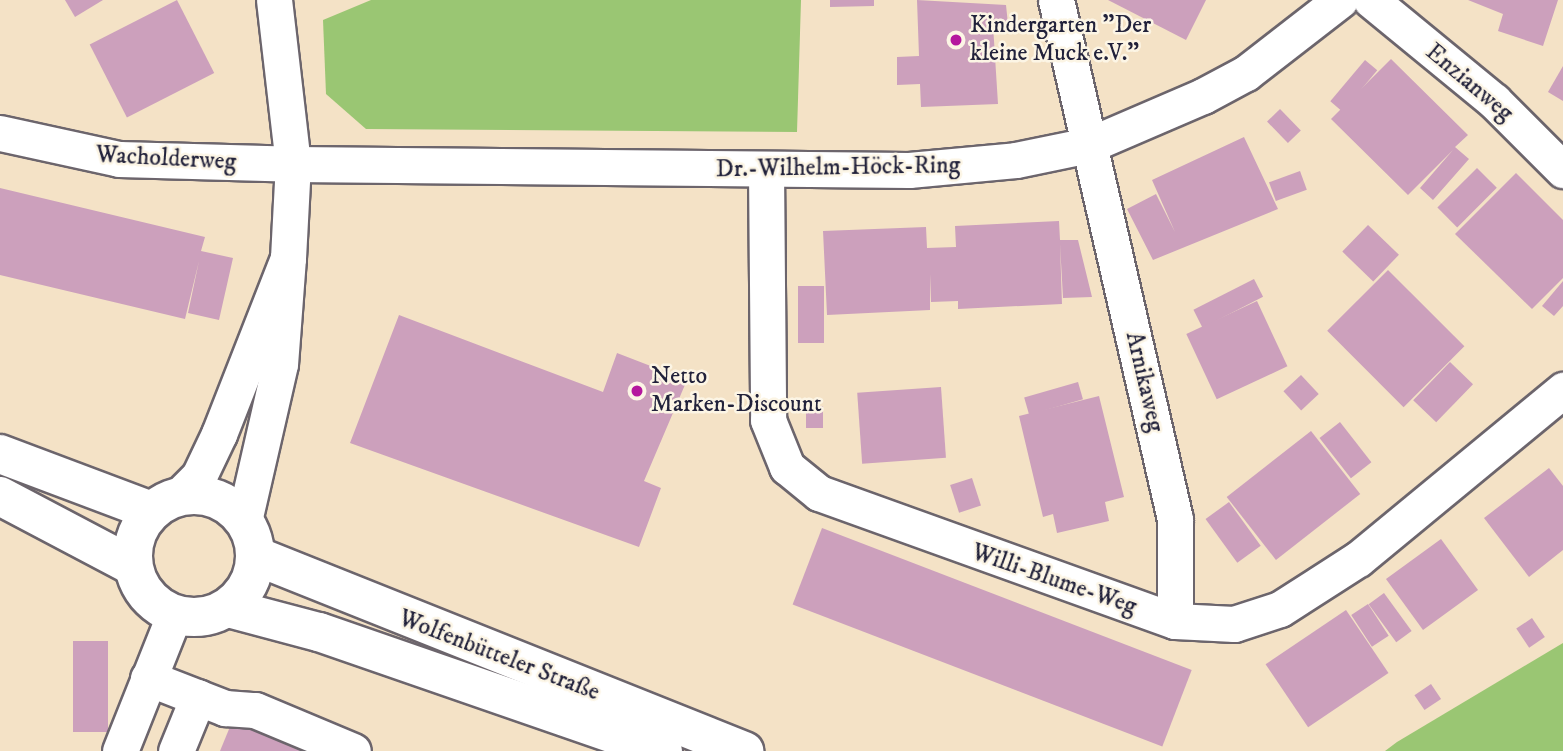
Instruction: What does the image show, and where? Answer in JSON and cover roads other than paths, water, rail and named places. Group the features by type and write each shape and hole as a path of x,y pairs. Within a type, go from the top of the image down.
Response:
{"street":[{"path":"252,0 283,72"},
{"path":"228,608 248,586 250,538 280,364 293,164 274,0"},
{"name":"Arnikaweg","path":"1056,0 1175,519 1175,621"},
{"name":"Dr.-Wilhelm-Höck-Ring","path":"293,164 766,169 964,167 1088,145 1246,73 1340,0"},
{"name":"Enzianweg","path":"1371,0 1494,101 1563,170"},
{"name":"Wacholderweg","path":"0,133 119,159 293,164"},
{"name":"Willi-Blume-Weg","path":"766,169 768,420 786,467 819,493 1175,621 1234,624 1280,609 1378,543 1563,390"},
{"path":"120,751 174,615 148,596 133,566 136,537 165,504 200,476 288,258"},
{"name":"Wolfenbütteler Straße","path":"0,454 165,504 221,501 250,538 744,751"},
{"path":"0,496 133,566"},
{"name":"Wolfenbütteler Straße","path":"174,615 207,616 228,608 318,632 663,751"},
{"path":"148,678 198,697 255,710 353,751"},
{"path":"176,751 198,697"}],"place":[{"name":"Kindergarten \"Der kleine Muck e.V.\"","path":"956,40"},
{"name":"Netto Marken-Discount","path":"637,391"}]}
